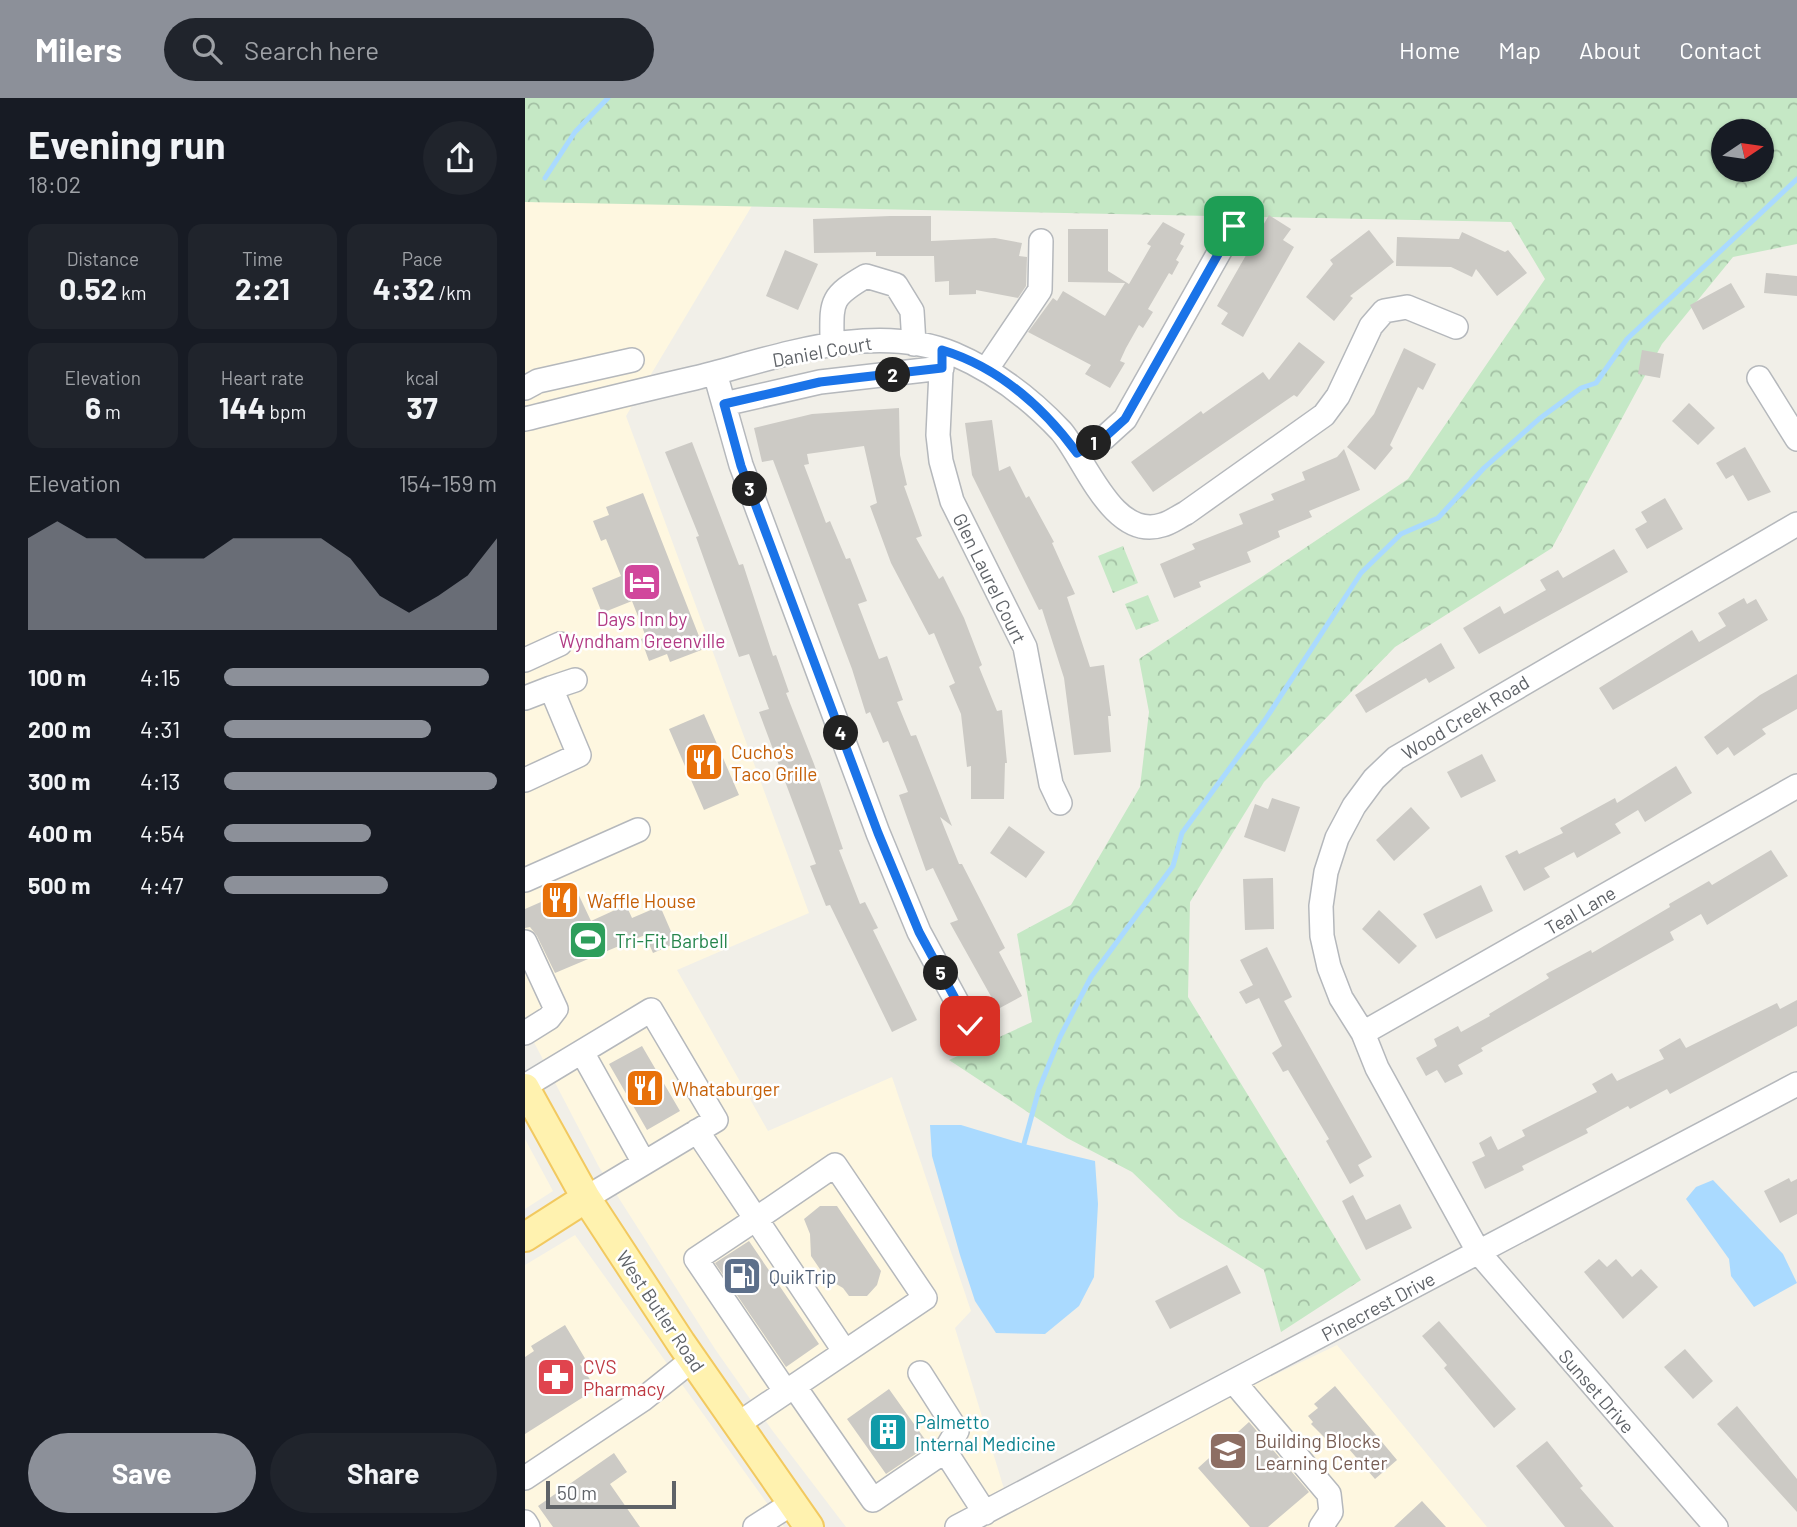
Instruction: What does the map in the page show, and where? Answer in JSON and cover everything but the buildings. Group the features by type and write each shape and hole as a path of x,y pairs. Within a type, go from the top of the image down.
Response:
{"main road":[{"name":"West Butler Road","path":"525,1087 586,1198 692,1360 809,1527"},
{"path":"525,1237 586,1198"}],"street":[{"path":"1077,453 1104,438 1125,419 1234,226"},
{"path":"986,370 1040,290 1041,241"},
{"path":"832,345 832,309 839,292 866,276 896,285 912,311 914,344"},
{"name":"Daniel Court","path":"526,412 715,373 832,345 884,341 914,344 942,359 986,370 1037,406 1077,453 1103,498 1127,519 1144,527 1161,526 1186,513 1324,415 1338,396 1371,326 1384,311 1408,307 1457,327"},
{"path":"724,404 820,382 942,359"},
{"name":"Glen Laurel Court","path":"942,359 938,435 948,488 1025,647 1051,784 1060,803"},
{"path":"525,388 538,381 632,360"},
{"path":"715,373 741,466 878,833 919,932 970,1026"},
{"path":"1759,378 1797,439"},
{"name":"Wood Creek Road","path":"1479,1253 1377,1068 1363,1033 1341,998 1329,967 1322,936 1321,906 1326,872 1337,838 1354,806 1374,779 1418,742 1797,524"},
{"path":"525,660 560,643"},
{"path":"525,698 575,680"},
{"path":"525,780 579,755 551,688"},
{"name":"Teal Lane","path":"1363,1033 1797,786"},
{"path":"525,880 638,830"},
{"path":"525,942 556,1009 549,1018 525,1033"},
{"path":"525,1087 650,1010 716,1120 586,1198"},
{"path":"582,1052 644,1163"},
{"name":"Pinecrest Drive","path":"957,1527 1797,1084"},
{"path":"697,1131 845,1352"},
{"path":"737,1424 790,1389 925,1298 835,1165 696,1259 790,1389 873,1500 945,1451 957,1431 920,1373"},
{"name":"Sunset Drive","path":"1479,1253 1716,1527"},
{"path":"525,1478 642,1400 692,1360"},
{"path":"1234,1382 1329,1494 1331,1511 1321,1527"},
{"path":"945,1451 985,1513"},
{"path":"755,1527 791,1504"},
{"path":"525,1522 528,1527"}],"shaded area":[{"path":"525,202 753,204 626,416 809,913 677,970 768,1131 892,1077 971,1311 955,1328 1008,1502 1337,1345 1487,1527 846,1527 772,1430 715,1349 599,1167 525,1025"},
{"path":"525,1139 553,1191 525,1209"},
{"path":"575,1235 784,1527 525,1527 525,1265"}],"green space":[{"path":"525,98 1797,98 1797,244 1733,257 1662,344 1552,548 1395,647 1264,782 1190,902 1188,997 1361,1280 1281,1332 1264,1270 1179,1217 1132,1172 1067,1138 949,1060 1032,1022 1017,934 1071,905 1140,787 1149,712 1139,659 1408,479 1545,279 1511,222 525,202"},
{"path":"1123,546 1138,583 1113,593 1098,556"},
{"path":"1148,595 1159,621 1136,630 1125,604"}],"water":[{"path":"930,1125 961,1125 1095,1161 1098,1204 1094,1277 1079,1306 1045,1334 996,1333 975,1301 932,1156"},
{"path":"1713,1180 1783,1254 1797,1283 1754,1307 1731,1276 1729,1259 1686,1199 1696,1187"}],"waterway":[{"path":"545,178 575,132 608,98"},
{"path":"1024,1144 1039,1089 1060,1037 1091,977 1173,866 1182,833 1265,720 1361,573 1401,534 1438,518 1484,468 1539,419 1581,388 1596,383 1627,339 1797,179"}],"place":[{"name":"Days Inn by Wyndham Greenville","path":"642,582"},
{"name":"Cucho's Taco Grille","path":"704,762"},
{"name":"Waffle House","path":"560,900"},
{"name":"Tri-Fit Barbell","path":"588,940"},
{"name":"Whataburger","path":"645,1088"},
{"name":"QuikTrip","path":"742,1276"},
{"name":"CVS Pharmacy","path":"556,1377"},
{"name":"Palmetto Internal Medicine","path":"888,1432"},
{"name":"Building Blocks Learning Center","path":"1228,1451"}],"route":[{"path":"970,1026 919,932 878,833 741,466 724,404 820,382 913,374 942,368 942,350 981,366 1011,385 1037,406 1077,453 1104,438 1125,419 1234,226"}]}
